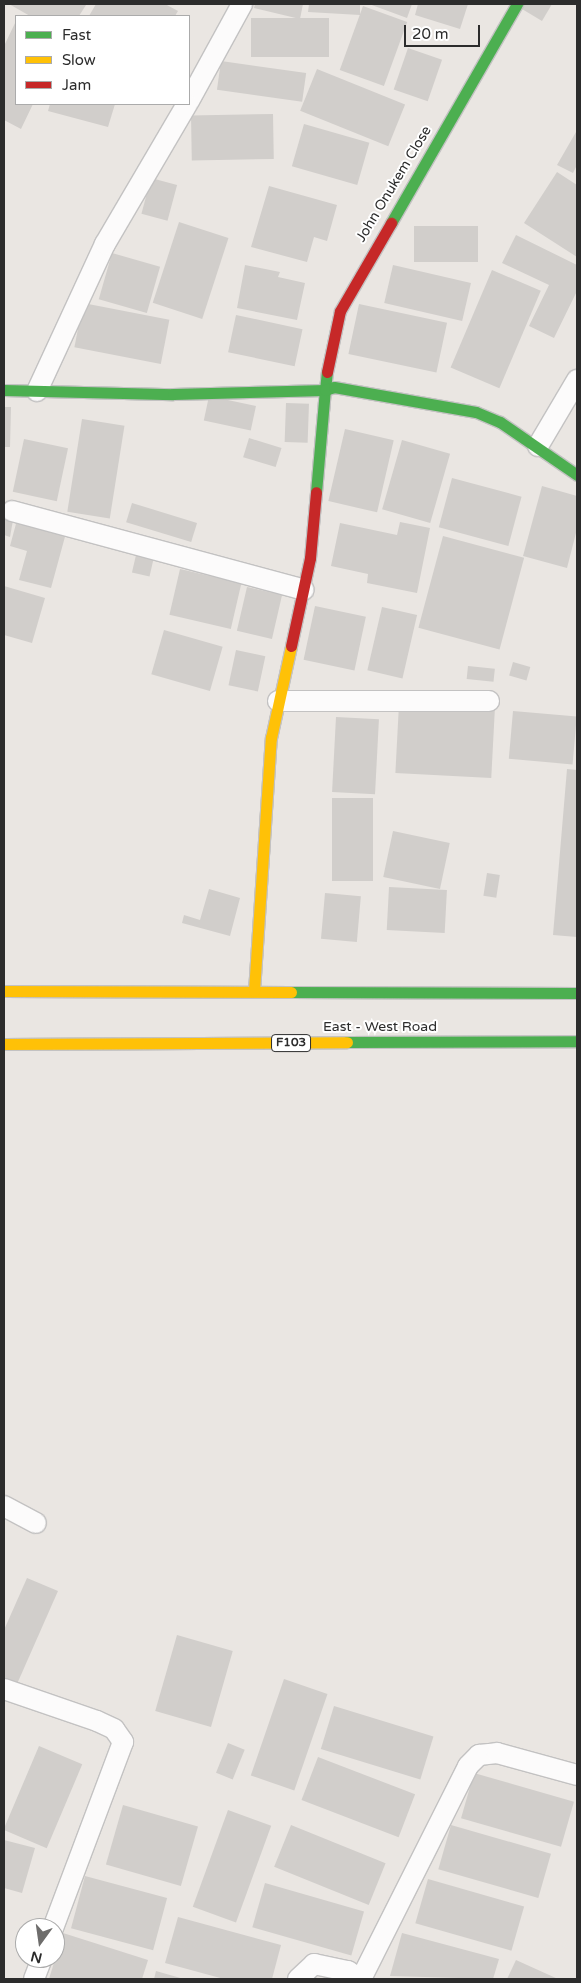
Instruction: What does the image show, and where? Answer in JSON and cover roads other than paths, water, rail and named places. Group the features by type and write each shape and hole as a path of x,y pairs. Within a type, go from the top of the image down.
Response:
{"street":[{"path":"190,98 242,4"},
{"name":"John Onukem Close","path":"254,991 271,738 304,590 330,345 340,311 517,4"},
{"path":"37,391 104,244 186,105"},
{"path":"538,446 577,380"},
{"path":"4,390 325,390 334,387 449,404 500,422 538,446 577,475"},
{"path":"12,511 304,590"},
{"path":"278,701 489,701"},
{"path":"4,991 577,993"},
{"name":"East - West Road","path":"4,1044 577,1041"},
{"path":"4,1506 36,1523"},
{"path":"4,1689 97,1720 114,1729 123,1742 57,1918"},
{"path":"298,1979 314,1964 348,1971 361,1979 468,1766 479,1755 497,1753 577,1775"}]}
